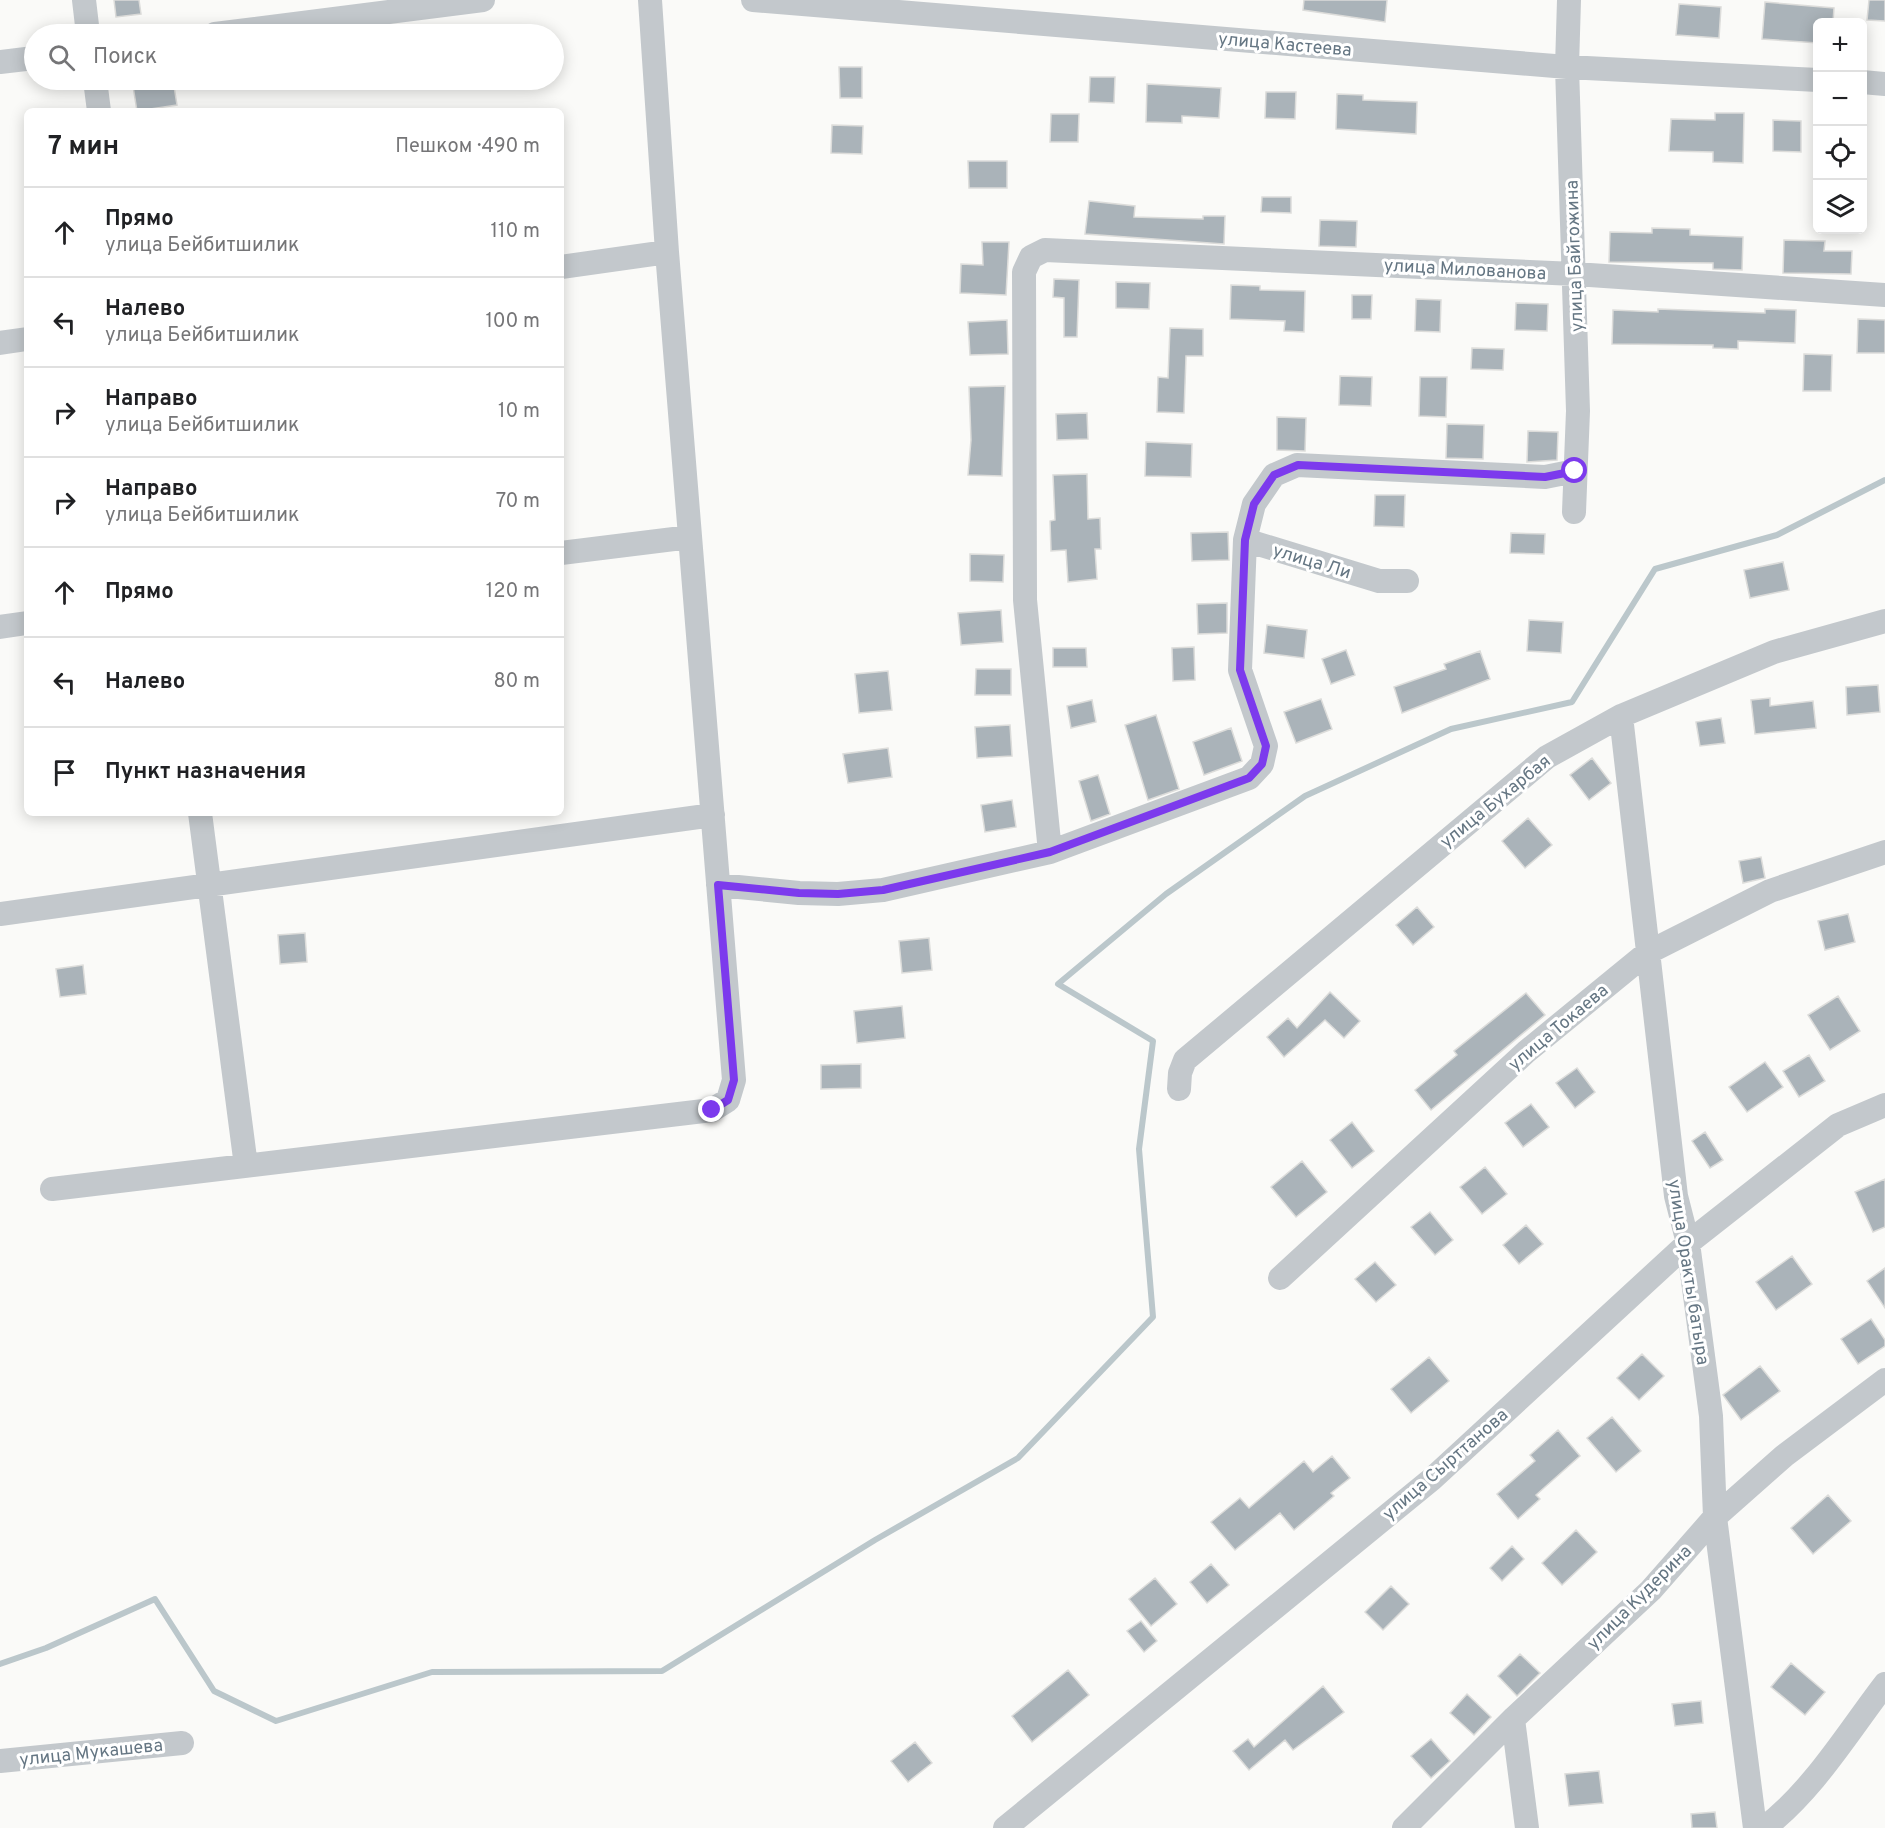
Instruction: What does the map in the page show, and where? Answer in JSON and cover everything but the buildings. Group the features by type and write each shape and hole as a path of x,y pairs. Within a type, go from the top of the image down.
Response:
{"street":[{"path":"84,0 87,24"},
{"path":"294,24 483,0"},
{"path":"52,1189 712,1110 728,1100 734,1080 667,252 650,0"},
{"name":"улица Кастеева","path":"753,0 1567,67 1813,80"},
{"name":"улица Байгожина","path":"1569,0 1567,67 1578,411 1574,512"},
{"path":"0,62 24,59"},
{"path":"1867,82 1885,84"},
{"path":"96,90 99,108"},
{"name":"улица Милованова","path":"1050,852 1025,600 1024,272 1031,257 1045,250 1575,274 1885,295"},
{"path":"564,267 667,252"},
{"path":"0,342 24,339"},
{"path":"718,885 799,893 838,894 883,890 1050,852 1249,778 1262,764 1266,746 1240,670 1245,540 1254,504 1274,475 1298,465 1545,477 1575,471"},
{"path":"564,553 690,537"},
{"name":"улица Ли","path":"1245,540 1381,591 1407,581"},
{"name":"улица Бухарбая","path":"1179,1089 1180,1073 1185,1060 1547,757 1621,716 1774,652 1885,621"},
{"path":"0,627 24,623"},
{"name":"улица Оракты батыра","path":"1621,716 1676,1196 1688,1243 1711,1416 1715,1517 1755,1828"},
{"path":"0,914 713,815"},
{"path":"200,816 246,1166"},
{"name":"улица Токаева","path":"1280,1278 1526,1052 1647,954 1770,891 1885,852"},
{"name":"улица Сырттанова","path":"1005,1828 1432,1479 1688,1243 1838,1125 1885,1105"},
{"name":"улица Кудерина","path":"1404,1828 1513,1719 1651,1590 1715,1517 1784,1456 1885,1380"},
{"path":"1764,1828 1780,1816 1885,1684"},
{"path":"1513,1719 1527,1828"},
{"name":"улица Мукашева","path":"0,1761 182,1743"}],"waterway":[{"path":"0,1664 46,1648 155,1599 214,1691 276,1721 432,1672 662,1671 875,1540 1018,1458 1153,1317 1139,1149 1153,1041 1058,984 1166,894 1305,796 1451,729 1572,702 1655,569 1777,535 1885,480"}],"route":[{"path":"712,1110 728,1100 734,1080 718,885 799,893 838,894 883,890 1050,852 1249,778 1262,764 1266,746 1240,670 1245,540 1254,504 1274,475 1298,465 1545,477 1575,471"}]}
